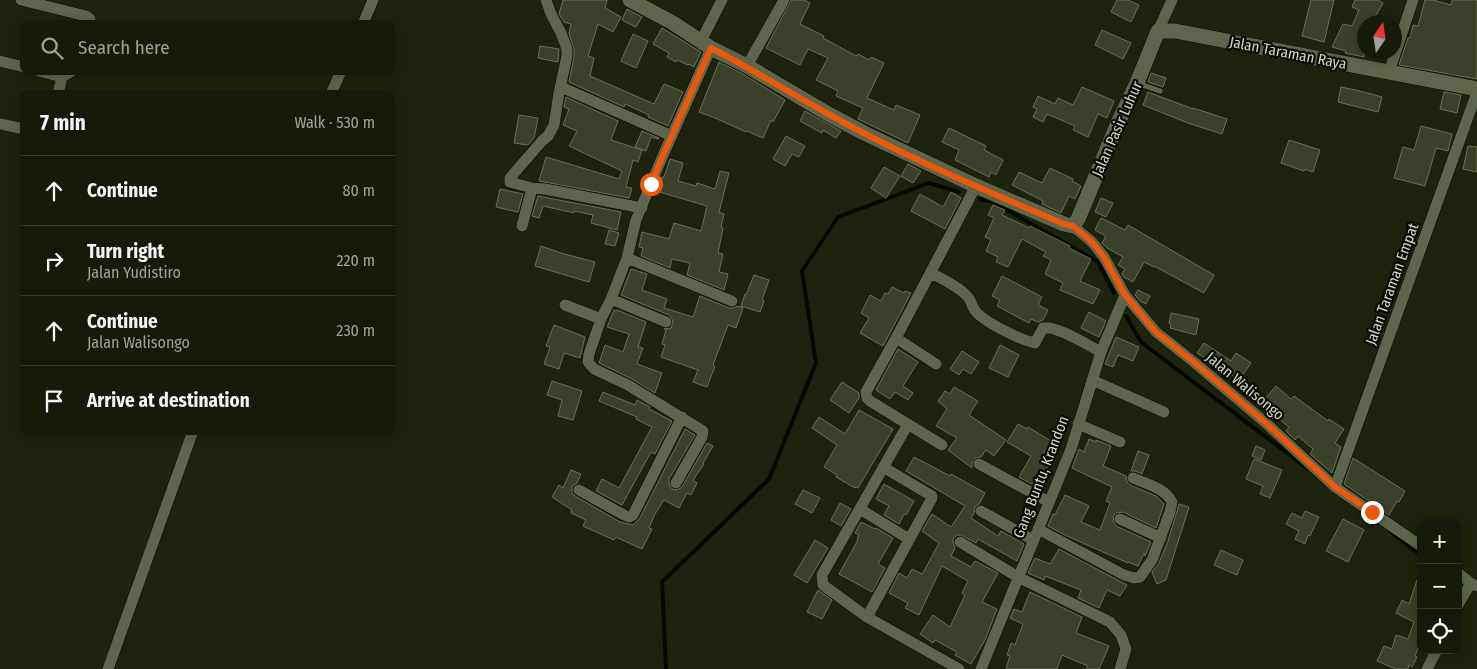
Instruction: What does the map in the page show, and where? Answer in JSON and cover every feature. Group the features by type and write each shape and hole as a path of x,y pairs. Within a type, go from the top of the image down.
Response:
{"street":[{"path":"21,0 47,3 86,16 90,18 90,20"},
{"path":"365,20 373,0"},
{"path":"546,0 567,49 554,125 548,136 510,178 510,182 532,188 642,208"},
{"path":"676,483 703,431 628,385 594,369 588,362 601,319 627,258 636,220 672,136 722,0"},
{"path":"747,66 784,0"},
{"path":"1158,31 1172,0"},
{"path":"1389,72 1414,0"},
{"path":"633,1 830,115 897,150 976,186 1064,224 1073,226"},
{"name":"Jalan Taraman Raya","path":"1158,31 1175,31 1477,91"},
{"name":"Jalan Pasir Luhur","path":"1073,226 1078,219 1118,123 1138,83 1158,31"},
{"path":"0,61 20,66"},
{"path":"60,90 67,75"},
{"path":"333,90 339,75"},
{"path":"561,86 672,136"},
{"name":"Jalan Taraman Empat","path":"1335,487 1477,91"},
{"path":"0,124 20,128"},
{"path":"942,445 870,401 866,392 976,186"},
{"path":"522,226 532,188"},
{"name":"Jalan Walisongo","path":"1073,226 1092,242 1104,257 1125,295 1156,332 1267,424 1335,487 1417,543"},
{"path":"627,258 732,300"},
{"path":"931,273 962,291 971,299 974,310 986,321 1026,341 1035,343 1043,328 1048,327 1101,352"},
{"name":"Gang Buntu, Krandon","path":"980,669 1071,449 1101,352 1125,295"},
{"path":"611,299 666,322"},
{"path":"565,305 601,319"},
{"path":"896,338 936,364"},
{"path":"1092,380 1164,412"},
{"path":"579,490 624,515 633,515 682,417"},
{"path":"908,424 822,575 823,585 867,617 959,669"},
{"path":"1078,424 1120,442"},
{"path":"108,669 192,435"},
{"path":"979,464 1049,502"},
{"path":"867,617 932,496 883,467"},
{"path":"1038,529 1118,571 1134,578 1140,577 1152,560 1172,502 1168,495 1133,478"},
{"path":"860,509 909,539"},
{"path":"981,511 1033,540"},
{"path":"1120,519 1161,538"},
{"path":"960,542 1018,577 1110,622 1120,635 1126,649 1120,669"},
{"path":"1462,576 1474,585 1468,588 1462,598"},
{"path":"1427,669 1435,654"}],"lane":[{"path":"1138,83 1160,91"}],"building":[{"path":"563,0 607,0 605,8 621,17 613,32 598,24 588,56 594,58 590,76 654,104 664,84 683,92 668,126 625,104 624,107 569,82 574,49 569,34 571,24 564,22 559,14"},
{"path":"791,0 804,0 810,3 800,24 856,56 858,54 869,60 871,57 884,63 867,98 894,110 896,105 920,115 908,143 858,119 863,108 836,96 838,91 816,80 828,58 808,49 800,65 766,48"},
{"path":"1117,0 1128,0 1139,5 1131,22 1111,12"},
{"path":"1311,0 1334,0 1324,42 1302,36"},
{"path":"1355,0 1378,0 1383,3 1376,15 1357,15 1357,56 1332,47 1343,24 1352,26 1359,10 1352,7"},
{"path":"1425,0 1433,0 1451,5 1452,0 1477,0 1477,79 1399,65 1413,25 1418,26"},
{"path":"627,9 642,17 636,27 622,20"},
{"path":"662,28 701,52 694,67 677,60 676,62 667,57 669,53 653,44"},
{"path":"1102,30 1131,43 1123,59 1095,45"},
{"path":"633,34 648,41 636,68 621,61"},
{"path":"540,46 559,49 558,62 538,58"},
{"path":"719,62 743,74 785,100 773,122 771,120 763,138 699,112"},
{"path":"1151,73 1166,78 1163,87 1148,82"},
{"path":"1082,87 1114,101 1107,118 1098,114 1088,137 1073,130 1075,126 1047,114 1043,122 1033,117 1037,109 1033,107 1038,96 1055,104 1058,98 1073,105"},
{"path":"1341,87 1382,97 1378,112 1338,102"},
{"path":"1148,92 1193,109 1227,119 1222,134 1143,105"},
{"path":"1444,92 1461,95 1457,113 1440,109"},
{"path":"566,97 618,121 611,140 642,150 638,162 633,160 626,187 632,188 629,198 539,181 546,157 619,179 622,171 569,146 577,131 563,125 569,109 564,107"},
{"path":"805,111 841,131 836,138 823,130 822,133 800,121"},
{"path":"519,115 538,118 534,138 528,145 514,143"},
{"path":"1421,126 1452,134 1448,151 1436,148 1425,186 1394,178 1403,147 1414,150"},
{"path":"949,128 986,146 984,150 1003,160 996,175 991,172 989,177 955,160 959,150 942,142"},
{"path":"642,131 659,138 651,137 646,151 635,147"},
{"path":"786,136 805,146 799,157 792,154 785,166 773,159"},
{"path":"1289,140 1320,150 1313,172 1281,163"},
{"path":"1468,146 1477,147 1477,172 1463,169"},
{"path":"670,159 683,163 678,181 696,186 697,183 715,189 720,171 729,173 719,212 724,214 718,253 723,254 719,272 728,274 724,290 687,275 690,263 672,259 670,268 641,256 643,248 639,247 642,232 669,239 674,223 701,231 707,206 656,191 662,177 664,177"},
{"path":"908,164 921,171 913,183 901,176"},
{"path":"884,167 900,176 886,198 871,188"},
{"path":"1050,168 1073,179 1072,181 1081,186 1075,199 1069,196 1061,213 1042,204 1043,201 1012,185 1019,172 1042,183"},
{"path":"500,189 523,194 518,212 496,207"},
{"path":"951,192 961,198 945,229 911,211 920,194 943,207"},
{"path":"538,196 621,212 617,230 591,223 593,215 574,211 574,213 543,206 539,218 532,216"},
{"path":"1101,198 1113,203 1106,217 1095,212"},
{"path":"993,205 1005,210 1002,215 1029,228 1030,226 1091,259 1080,281 1100,290 1093,304 1060,290 1063,283 1045,274 1051,260 1043,256 1046,252 1022,239 1008,267 996,262 998,257 986,251 991,240 985,237 994,218 988,215"},
{"path":"1101,218 1125,230 1128,225 1214,275 1204,293 1144,262 1133,282 1124,277 1122,274 1125,269 1118,265 1123,257 1107,248 1102,243 1106,236 1095,230"},
{"path":"609,230 619,233 615,246 605,244"},
{"path":"541,246 595,262 589,282 535,266"},
{"path":"631,269 647,274 642,290 667,299 664,308 693,317 700,296 729,308 737,306 743,308 736,328 728,325 707,387 693,382 698,370 661,357 665,345 662,344 666,330 664,329 671,328 673,321 669,315 621,295"},
{"path":"754,275 769,280 760,312 741,306"},
{"path":"1002,276 1042,297 1038,305 1048,310 1043,320 1038,322 1031,319 1029,323 997,306 1000,300 992,296"},
{"path":"892,287 904,293 905,291 911,293 883,346 860,333 869,318 861,313 870,295 881,301 885,293 888,294"},
{"path":"1138,290 1150,296 1146,304 1135,295"},
{"path":"614,310 646,322 638,347 643,348 637,364 662,373 655,393 599,363 605,345 623,352 629,334 607,327"},
{"path":"1089,312 1106,321 1099,337 1081,328"},
{"path":"1171,313 1199,319 1196,335 1170,328"},
{"path":"554,325 585,337 580,358 564,353 559,369 544,364 550,347 546,346"},
{"path":"1116,337 1139,347 1133,361 1118,355 1113,367 1105,364"},
{"path":"1204,343 1231,361 1236,353 1251,363 1241,377 1238,375 1236,378 1197,353"},
{"path":"1000,345 1019,355 1008,377 989,368"},
{"path":"898,349 918,362 903,386 913,393 908,400 895,392 890,399 876,390"},
{"path":"962,351 979,362 971,374 963,369 959,375 950,369"},
{"path":"552,381 582,391 573,420 558,416 562,400 547,395"},
{"path":"842,382 859,393 859,398 849,413 830,400"},
{"path":"1276,386 1291,399 1294,396 1328,421 1329,419 1344,429 1335,443 1341,447 1332,473 1310,454 1313,449 1298,436 1295,440 1286,431 1289,427 1275,416 1273,418 1259,406"},
{"path":"954,387 978,401 969,415 1006,440 994,456 986,450 981,457 975,458 972,468 948,450 957,438 936,426 947,409 938,401 945,391 950,394"},
{"path":"603,392 635,405 637,400 650,407 649,409 672,421 655,454 651,452 622,505 596,491 602,479 619,488 652,427 636,419 637,417 599,401"},
{"path":"859,410 893,429 858,488 855,488 836,477 837,475 824,467 837,445 812,428 819,417 845,434"},
{"path":"1018,424 1027,429 1028,427 1051,441 1039,461 1048,466 1037,487 1019,477 1031,456 1007,442"},
{"path":"685,429 695,435 669,479 672,489 677,490 682,487 707,443 713,446 693,480 697,483 691,495 687,493 679,508 664,500 655,514 649,528 652,529 642,549 616,537 614,540 583,526 586,520 571,513 572,510 552,497 559,485 563,488 571,470 581,474 577,483 572,487 572,493 575,496 620,522 633,525 640,518"},
{"path":"1089,439 1111,446 1103,466 1126,476 1127,482 1130,485 1156,496 1164,504 1156,528 1123,512 1116,513 1113,516 1116,526 1151,542 1138,566 1048,526 1065,495 1089,506 1081,522 1100,530 1110,503 1106,501 1112,487 1072,468 1079,449 1084,452"},
{"path":"1256,446 1265,450 1261,460 1252,456"},
{"path":"1138,451 1149,455 1142,474 1131,471"},
{"path":"914,457 950,476 951,474 985,493 979,504 975,507 971,518 998,536 1001,531 1024,544 1017,561 978,539 976,543 961,535 957,535 953,539 955,548 951,556 971,567 975,561 998,573 982,602 997,609 985,640 971,664 955,655 957,652 935,640 933,643 920,634 933,615 950,627 965,595 962,593 968,581 942,566 919,615 905,608 908,603 889,593 899,573 907,578 912,569 923,573 939,543 922,531 932,514 951,527 965,506 906,471"},
{"path":"1353,458 1405,491 1389,515 1344,484"},
{"path":"1254,459 1282,470 1270,498 1260,494 1263,486 1246,479"},
{"path":"884,484 914,501 899,524 884,515 889,506 876,499"},
{"path":"803,490 820,498 812,513 795,504"},
{"path":"840,503 851,509 841,526 831,520"},
{"path":"1179,504 1189,507 1166,580 1157,584 1152,572 1159,563 1168,541"},
{"path":"1305,511 1319,517 1305,544 1295,539 1299,531 1286,524 1292,513 1302,518"},
{"path":"1343,519 1364,530 1348,562 1326,551"},
{"path":"861,522 893,538 878,564 885,568 872,592 839,574 858,540 859,535 855,533"},
{"path":"815,540 828,548 807,583 794,575"},
{"path":"1059,549 1127,585 1120,596 1107,590 1099,608 1078,598 1081,590 1045,576 1044,580 1028,573 1035,558 1050,564"},
{"path":"1221,550 1243,560 1237,575 1214,565"},
{"path":"1417,580 1417,651 1415,656 1417,657 1412,667 1409,665 1408,669 1396,669 1377,661 1384,646 1392,649 1396,635 1408,639 1414,622 1396,613 1402,600 1409,604"},
{"path":"818,590 832,600 822,619 807,612"},
{"path":"1030,592 1082,617 1076,633 1109,646 1099,669 1086,669 1088,666 1062,655 1057,669 1006,669 1010,656 1007,655 1011,643 1015,645 1023,624 1010,618 1014,609 1022,612"}],"waterway":[{"path":"666,669 662,582 769,479 816,363 802,271 838,217 929,183 959,192"},
{"path":"980,199 993,202 1098,262 1114,293"},
{"path":"1126,316 1141,342 1308,469"},
{"path":"1391,532 1417,552"}],"route":[{"path":"651,184 711,48 747,66 830,115 897,150 976,186 1064,224 1073,226 1092,242 1104,257 1125,295 1156,332 1267,424 1335,487 1372,512"}]}
